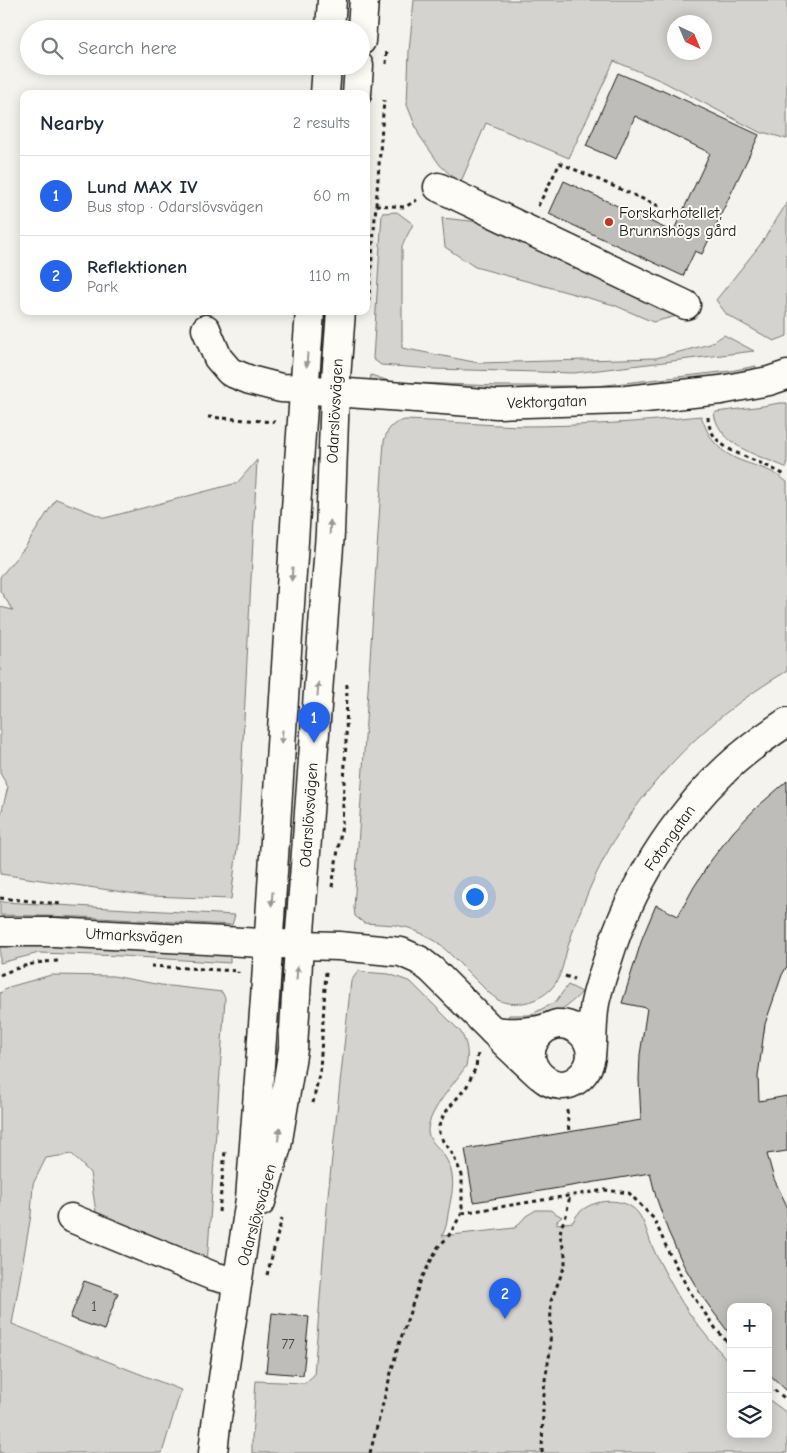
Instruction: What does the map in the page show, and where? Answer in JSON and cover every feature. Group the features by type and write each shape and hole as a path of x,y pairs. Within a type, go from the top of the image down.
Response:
{"main road":[{"path":"331,20 332,0"},
{"path":"363,20 364,0"},
{"path":"325,90 326,75"},
{"path":"357,90 358,75"},
{"path":"438,187 686,305"},
{"name":"Odarslövsvägen","path":"213,1453 250,1199 269,943 310,315"},
{"name":"Odarslövsvägen","path":"237,1282 277,1146 293,1049 330,533 335,392 341,315"},
{"name":"Vektorgatan","path":"206,329 218,358 230,372 250,380 281,388 497,404 626,400 721,390 769,381 787,375"},
{"name":"Fotongatan","path":"599,987 572,1015 537,1036 532,1047 531,1059 535,1070 543,1078 560,1084 571,1082 576,1080 588,1067 599,987 613,944 628,907 650,865 674,827 728,766 787,722"},
{"name":"Utmarksvägen","path":"0,932 54,932 269,943"},
{"name":"Fotongatan","path":"269,943 382,949 401,952 419,960 432,970 485,1041 539,1074"},
{"name":"Fotongatan","path":"485,1041 518,1032 568,1025 583,1034 589,1044 591,1056"},
{"path":"71,1218 214,1276 237,1282"}],"path":[{"path":"526,229 560,163 659,206"},
{"path":"376,205 405,207 438,187"},
{"path":"708,415 708,422 713,433 727,448 736,454 787,476"},
{"path":"208,417 278,422"},
{"path":"0,975 30,964 47,961 66,961"},
{"path":"143,965 238,972"},
{"path":"370,1453 397,1350 420,1282 438,1248 448,1237 462,1213 462,1175 452,1151 439,1133 439,1126 444,1114 467,1086 485,1041"},
{"path":"566,1107 569,1132"},
{"path":"462,1213 605,1190 629,1194 654,1219 669,1253 690,1292 727,1341"},
{"path":"542,1453 543,1408 551,1334 551,1301 565,1265 565,1254 560,1235 570,1195"},
{"path":"772,1388 787,1400"}],"shaded area":[{"path":"414,0 787,0 787,139 761,133 662,81 614,61 569,158 486,123 460,184 440,165 419,135 407,105 409,51"},
{"path":"787,203 787,336 774,341 727,315 716,300 760,245"},
{"path":"397,212 413,224 402,246 402,348 479,363 656,358 710,344 724,335 754,351 574,373 433,369 381,365 373,359 382,213"},
{"path":"442,218 480,222 685,314 653,322 614,305 475,267 445,247"},
{"path":"756,366 753,373 653,390 497,394 370,381 371,375 392,382 498,386 597,386 730,371"},
{"path":"787,403 787,467 753,454 732,442 724,435 714,414 716,412"},
{"path":"701,416 710,437 721,449 735,458 774,473 787,482 787,671 725,713 670,765 646,793 624,824 605,856 579,915 561,972 551,989 546,994 526,1002 512,1003 498,1000 437,942 409,928 364,923 355,916 384,441 391,427 405,420 544,426"},
{"path":"257,460 238,840 231,899 150,896 0,874 0,818 8,787 0,773 0,607 13,610 0,591 0,577 26,546 56,499 105,518 237,483"},
{"path":"0,901 235,915 232,925 0,915"},
{"path":"0,942 230,955 230,963 39,953 0,963"},
{"path":"359,970 362,972 389,974 411,982 460,1031 466,1044 466,1066 433,1113 428,1129 431,1140 448,1162 452,1176 451,1198 442,1236 515,1228 526,1216 536,1210 550,1210 562,1217 557,1221 557,1224 573,1222 583,1209 600,1202 618,1202 633,1208 643,1220 652,1246 683,1304 727,1359 727,1438 772,1438 772,1402 787,1413 787,1453 252,1453 256,1381 305,1383 314,1375 328,1195 351,981"},
{"path":"51,975 113,976 161,985 222,992 225,998 207,1265 96,1212 90,1173 72,1154 46,1158 33,1184 31,1215 12,1324 181,1390 162,1453 0,1453 0,993 9,987"},
{"path":"568,985 582,992 558,1011 529,1020 508,1018 509,1015 529,1015 540,1010 556,1001"}],"building":[{"path":"618,73 660,91 661,89 759,135 702,254 695,251 683,276 549,214 564,181 673,232 710,153 635,116 616,159 586,146"},
{"path":"787,781 787,966 765,1024 758,1076 759,1101 787,1096 787,1151 767,1154 774,1179 787,1206 787,1391 772,1377 772,1303 727,1303 727,1331 701,1295 683,1264 668,1231 650,1173 474,1202 465,1149 641,1120 640,1055 647,1008 622,1003 643,936 656,905 678,916 712,859 733,832 756,808"},
{"path":"84,1281 118,1293 104,1330 70,1318"},
{"path":"272,1313 309,1317 303,1375 266,1372"}],"place":[{"name":"Forskarhotellet, Brunnshögs gård","path":"609,222"},
{"name":"Lund MAX IV","path":"314,743"},
{"name":"Reflektionen","path":"505,1319"}]}
